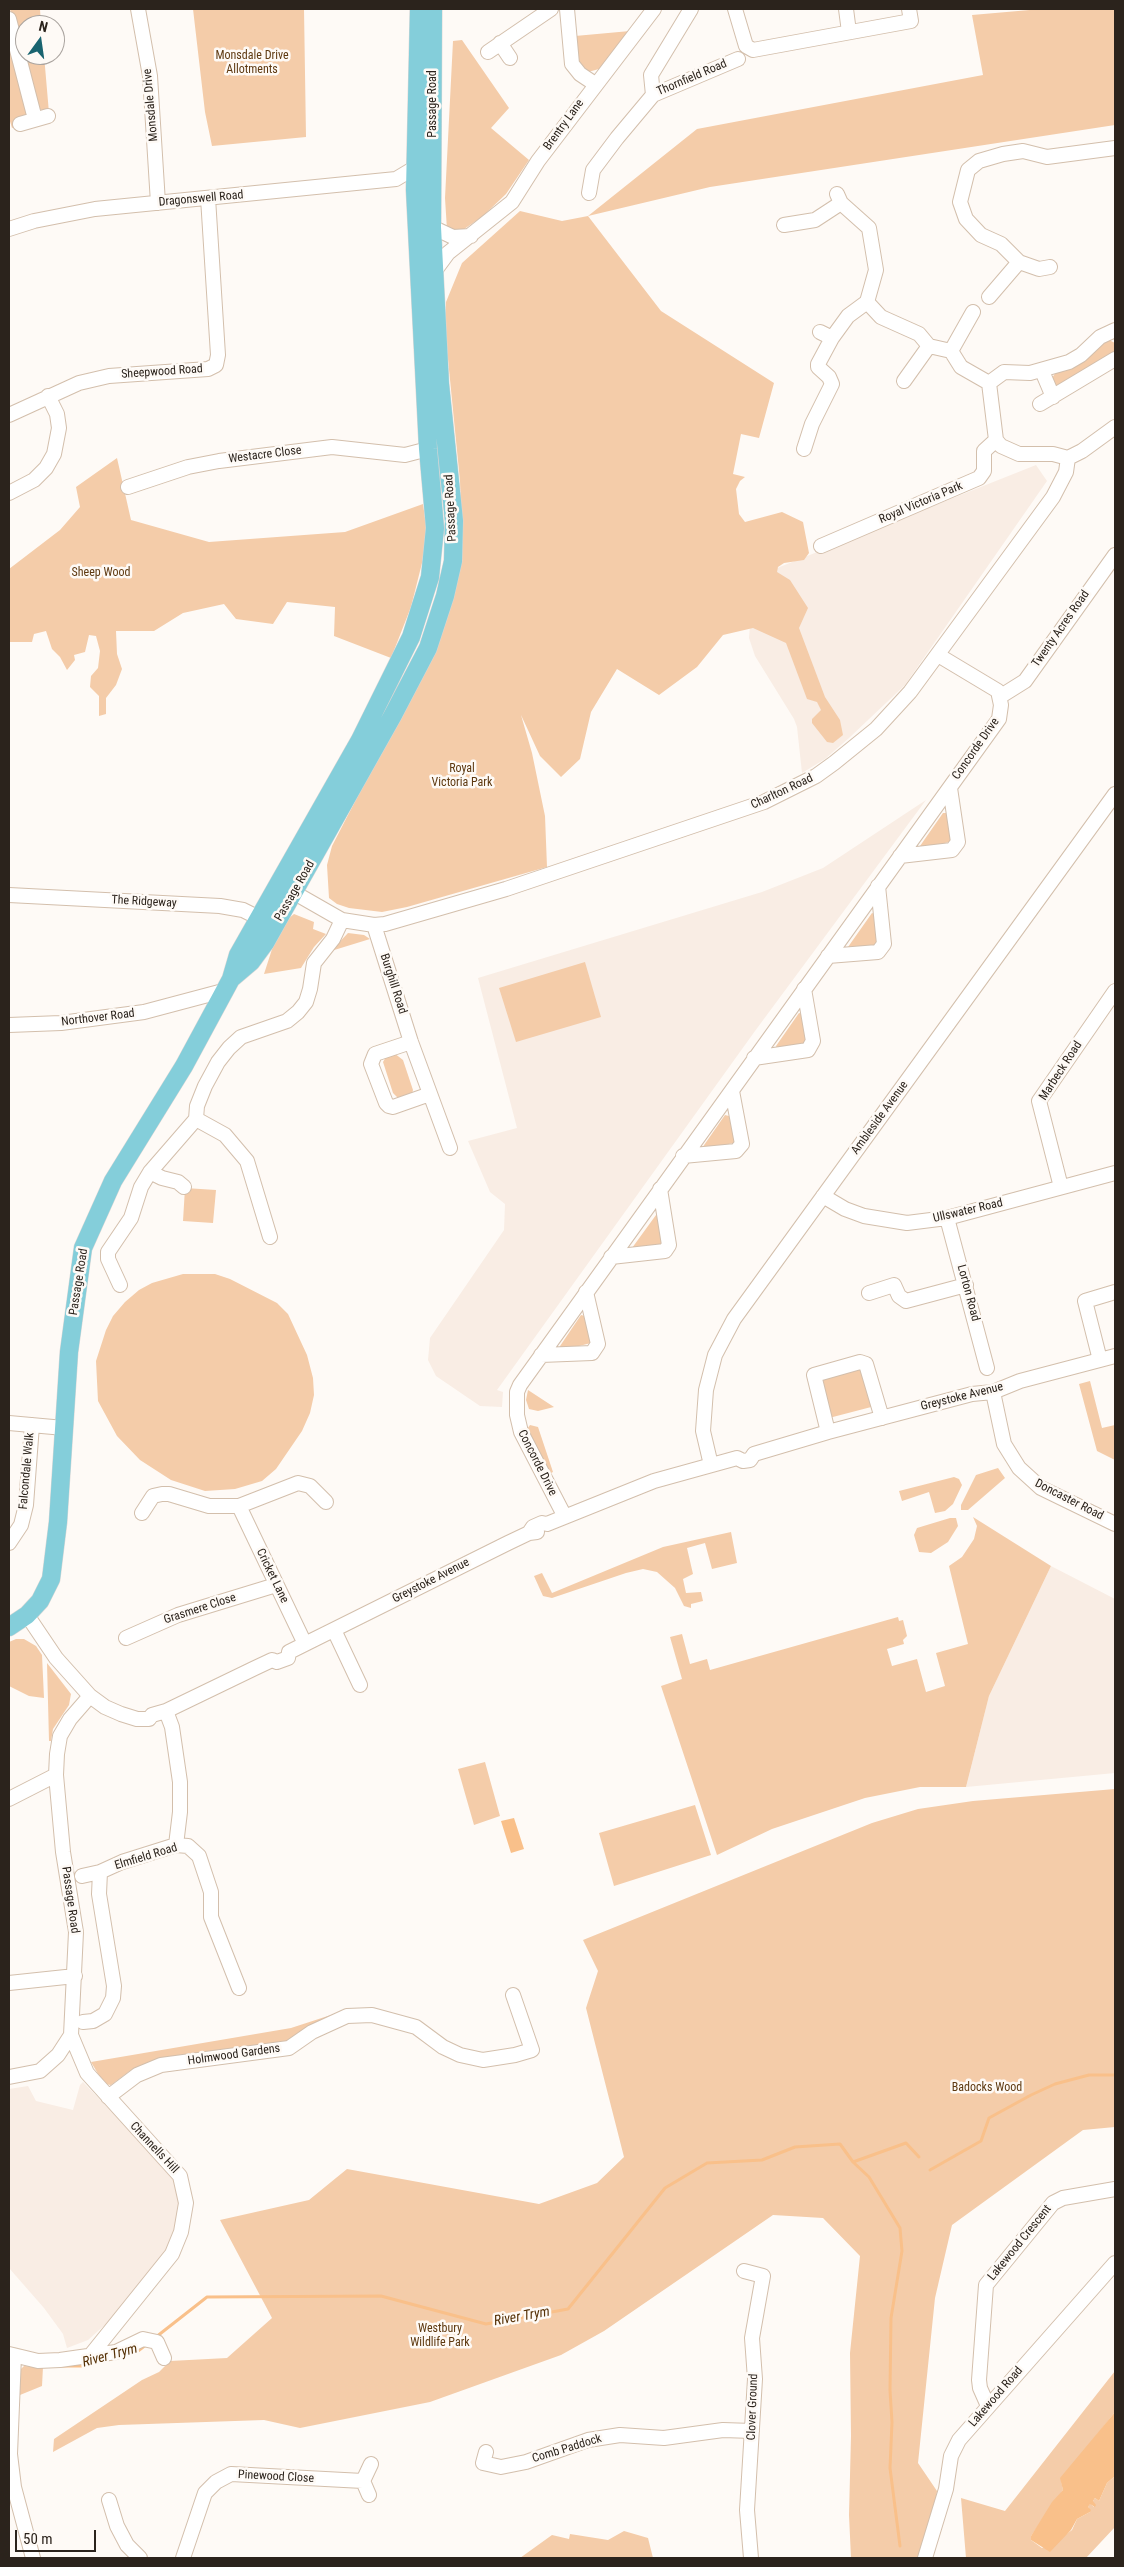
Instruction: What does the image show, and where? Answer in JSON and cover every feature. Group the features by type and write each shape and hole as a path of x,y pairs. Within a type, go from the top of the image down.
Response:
{"main road":[{"name":"Passage Road","path":"267,922 279,883 360,740 411,637 424,601 433,555 434,502 428,458 415,190 419,9"},
{"name":"Passage Road","path":"9,1627 27,1615 40,1602 51,1579 58,1522 69,1352 83,1248 114,1181 184,1066 227,985 238,956 295,892 428,648 449,578 453,561 454,521 443,423 432,227 433,9"}],"street":[{"name":"Monsdale Drive","path":"138,9 150,76 158,203"},
{"path":"488,52 551,9"},
{"path":"567,9 572,64 580,74 595,84"},
{"name":"Brentry Lane","path":"434,272 448,253 512,202 538,161 654,9"},
{"name":"Thornfield Road","path":"691,9 651,75 653,96 738,59"},
{"path":"735,9 746,46 753,50 911,21 909,9"},
{"path":"846,9 849,32"},
{"path":"9,19 42,117 20,124"},
{"path":"500,44 510,58"},
{"path":"589,193 593,170 616,138 653,96"},
{"path":"1050,267 1039,269 1019,262 1001,244 980,234 962,212 961,193 970,168 978,161 1023,151 1048,156 1115,148"},
{"name":"Dragonswell Road","path":"9,229 34,221 95,209 396,179 416,167"},
{"path":"396,179 415,190"},
{"name":"Sheepwood Road","path":"9,416 79,383 109,376 208,369 216,365 218,355 208,198"},
{"path":"784,225 815,220 839,199 869,228 876,270 867,302 826,335 818,367 830,377 832,384 812,424 804,449"},
{"path":"432,227 453,237 471,236"},
{"path":"989,297 1019,262"},
{"path":"867,302 881,316 919,334 929,346 951,351 961,367 989,383"},
{"path":"951,351 973,312"},
{"path":"989,383 1004,372 1023,374 1042,371 1073,360 1100,337 1114,333"},
{"path":"904,380 929,346"},
{"path":"1040,404 1115,359"},
{"path":"1042,371 1053,397"},
{"path":"989,383 996,440 1008,451 1019,454 1053,454 1068,458 1082,451 1115,427"},
{"path":"9,492 34,480 46,468 54,454 59,428 57,414 48,396"},
{"name":"Royal Victoria Park","path":"821,546 979,478 984,471 984,451 996,440"},
{"name":"Westacre Close","path":"128,487 188,467 219,461 332,447 428,458"},
{"name":"Charlton Road","path":"279,883 342,920 374,925 411,918 506,889 764,802 816,776 856,746 904,698 938,655 1053,497 1066,472 1068,458"},
{"name":"Twenty Acres Road","path":"1000,696 1025,681 1115,555"},
{"path":"938,655 993,686 1000,696"},
{"name":"Concorde Drive","path":"564,1515 518,1423 517,1392 541,1355 683,1156 999,719 1000,696"},
{"name":"Concorde Drive","path":"900,856 952,850 958,842 950,788"},
{"name":"Ambleside Avenue","path":"711,1465 703,1431 703,1409 715,1355 734,1318 1115,794"},
{"path":"828,956 878,952 884,944 878,886"},
{"name":"The Ridgeway","path":"9,895 220,906 243,910 267,922"},
{"path":"120,1285 108,1259 108,1252 137,1222 141,1187 150,1172 196,1119 197,1106 205,1086 218,1062 230,1048 241,1037 287,1021 298,1012 308,996 314,963 333,939 342,920"},
{"name":"Burghill Road","path":"374,925 411,1042 450,1148"},
{"name":"Northover Road","path":"9,1025 61,1023 144,1012 187,1002 227,985"},
{"path":"754,1058 808,1050 813,1042 804,989"},
{"name":"Marbeck Road","path":"1062,1187 1039,1101 1115,991"},
{"path":"187,1002 212,1012"},
{"path":"411,1042 375,1054 371,1064 386,1104 389,1106 393,1107 430,1094"},
{"path":"683,1156 736,1151 742,1144 732,1090"},
{"path":"196,1119 225,1134 242,1154 247,1162 270,1237"},
{"path":"150,1172 162,1178 178,1182 184,1187"},
{"name":"Ullswater Road","path":"823,1196 845,1209 881,1220 907,1223 947,1218 1115,1172"},
{"path":"611,1257 665,1251 669,1245 660,1189"},
{"path":"260,1204 274,1201"},
{"name":"Lorton Road","path":"947,1218 987,1368"},
{"path":"869,1293 894,1285 899,1296 906,1300 966,1285"},
{"path":"541,1355 592,1353 598,1344 586,1292"},
{"path":"1100,1360 1085,1301 1115,1292"},
{"name":"Greystoke Avenue","path":"27,1615 56,1658 90,1696 113,1711 143,1720 149,1719 152,1715 166,1711 272,1660 274,1655 280,1652 285,1650 289,1652 529,1533 535,1533 544,1529 547,1524 564,1515 654,1481 737,1458 740,1452 749,1450 754,1454 828,1432 972,1394 993,1392 1020,1382 1115,1356"},
{"path":"828,1432 814,1375 860,1362 866,1364 882,1418"},
{"name":"Doncaster Road","path":"993,1392 1004,1444 1019,1468 1041,1488 1115,1524"},
{"path":"9,1423 64,1428"},
{"name":"Falcondale Walk","path":"9,1543 21,1525 26,1505 32,1424"},
{"path":"142,1512 154,1496 162,1494 169,1494 209,1506 239,1506 298,1483 310,1486 326,1502"},
{"name":"Cricket Lane","path":"239,1506 305,1644"},
{"name":"Grasmere Close","path":"126,1638 178,1615 276,1585"},
{"path":"334,1630 360,1685"},
{"name":"Passage Road","path":"9,2077 40,2071 58,2055 71,2035 76,1932 63,1852 56,1775 60,1736 70,1719 90,1696"},
{"path":"166,1711 172,1727 180,1782 180,1812 176,1845"},
{"path":"9,1799 56,1775"},
{"name":"Elmfield Road","path":"82,1876 100,1872 176,1845 188,1846 200,1856 211,1892 211,1917 239,1988"},
{"name":"Elmfield Road","path":"84,2022 99,2018 108,2009 113,1998 105,1973 99,1894 100,1872"},
{"path":"9,1982 75,1976"},
{"name":"Holmwood Gardens","path":"108,2097 137,2075 161,2065 289,2048 312,2032 348,2016 372,2015 416,2027 443,2047 460,2055 483,2060 515,2056 532,2050 513,1995"},
{"name":"Channells Hill","path":"71,2035 87,2073"},
{"name":"Channells Hill","path":"58,2055 87,2073 180,2176 186,2203 181,2232 172,2254 90,2356"},
{"name":"Lakewood Crescent","path":"988,2406 980,2388 979,2380 986,2285 1053,2203 1063,2198 1115,2189"},
{"name":"Lakewood Road","path":"925,2558 946,2489 954,2447 1115,2263"},
{"name":"Clover Ground","path":"744,2271 763,2276 752,2338 755,2379 747,2510 751,2558"},
{"path":"32,2558 14,2488 10,2454 11,2355 38,2361 90,2356 116,2352 143,2339 157,2342 164,2358"},
{"name":"Comb Paddock","path":"486,2452 484,2463 501,2467 526,2462 588,2440 620,2435 664,2438 723,2430 752,2432"},
{"path":"369,2495 363,2480 371,2464"},
{"name":"Pinewood Close","path":"183,2558 205,2492 210,2485 231,2474 363,2480"},
{"path":"109,2500 117,2526 127,2545 140,2558"}],"shaded area":[{"path":"1036,465 1047,481 905,685 825,759 802,773 797,727 794,719 755,656 749,638 751,613 762,574"},
{"path":"926,800 755,1031 497,1390 503,1392 502,1407 480,1406 436,1376 428,1360 430,1338 504,1230 505,1204 490,1192 468,1141 517,1128 478,978 762,892 823,868"},
{"path":"1051,1566 1115,1599 1115,1773 966,1787 989,1696"},
{"path":"514,1818 524,1849 511,1853 501,1821"},
{"path":"83,2082 176,2178 181,2192 175,2231 165,2255 107,2323 88,2340 67,2348 63,2334 44,2308 9,2268 9,2089 28,2086 36,2101 73,2110 80,2085"},
{"path":"1115,2412 1115,2476 1107,2483 1099,2501 1095,2498 1093,2501 1096,2505 1095,2507 1090,2504 1088,2507 1091,2510 1090,2512 1077,2519 1071,2530 1050,2552 1031,2540 1031,2536 1052,2502 1063,2490 1060,2478"}],"green space":[{"path":"10,9 40,9 40,15 15,15 15,28"},
{"name":"Monsdale Drive Allotments","path":"193,9 304,9 306,137 212,146 205,112"},
{"path":"1041,9 1115,9 1115,125 710,187 588,216 697,129 983,75 972,15"},
{"path":"630,31 599,69 588,72 578,65 575,36"},
{"path":"9,33 27,114 18,126 12,128 9,118"},
{"path":"462,40 509,108 491,128 529,160 506,194 483,216 457,234 447,230 445,198 453,41"},
{"path":"25,65 45,65 49,113 37,108"},
{"path":"520,211 562,221 588,216 661,311 774,383 759,438 741,434 733,474 745,477 740,481 736,489 739,514 745,522 782,512 803,522 809,553 804,560 784,563 778,567 777,572 790,580 808,608 799,628 825,697 840,720 843,735 833,743 827,742 812,723 812,719 821,710 817,702 807,699 786,643 753,628 723,635 697,667 659,695 617,669 591,712 580,759 561,777 540,756 521,715 532,753 545,816 547,867 407,907 382,912 349,908 337,904 329,898 327,865 332,846 442,633 453,599 462,541 460,481 445,329 446,302 462,263"},
{"path":"1107,339 1115,343 1115,353 1056,387 1052,378 1056,372"},
{"name":"Sheep Wood","path":"117,458 131,520 209,542 345,532 423,504 427,531 422,563 411,607 391,658 334,636 335,607 287,602 273,624 236,619 224,604 183,613 154,631 116,631 117,654 122,669 116,685 106,698 106,714 99,716 99,696 90,687 91,676 98,668 100,651 96,636 89,635 85,652 74,655 75,660 67,670 60,657 52,649 46,631 34,634 32,642 9,642 9,569 60,530 80,507 76,487"},
{"path":"943,813 947,813 953,841 921,849 920,846"},
{"path":"872,913 875,914 880,944 850,949 848,947"},
{"path":"294,914 314,922 313,929 326,934 314,947 301,968 264,974 274,943 288,919"},
{"path":"348,933 364,935 370,939 331,951"},
{"path":"585,962 601,1017 516,1042 499,988"},
{"path":"799,1013 803,1014 808,1043 777,1049 776,1046"},
{"path":"394,1053 403,1060 413,1090 412,1094 398,1098 393,1093 383,1062 387,1055"},
{"path":"725,1115 729,1116 735,1143 702,1148"},
{"path":"185,1188 216,1190 213,1223 183,1221"},
{"path":"656,1215 660,1215 664,1245 632,1248"},
{"path":"183,1274 215,1274 230,1279 277,1303 288,1314 307,1355 313,1378 314,1395 310,1413 302,1431 276,1469 262,1481 235,1489 205,1491 171,1480 140,1460 117,1436 98,1401 96,1361 106,1330 113,1316 139,1290 152,1283"},
{"path":"581,1315 585,1316 591,1343 559,1351 558,1349"},
{"path":"856,1369 863,1371 875,1406 829,1418 823,1380 826,1377"},
{"path":"1090,1381 1102,1428 1115,1425 1115,1460 1097,1451 1079,1384"},
{"path":"528,1390 554,1407 538,1411 529,1409 526,1400"},
{"path":"530,1425 538,1427 553,1472 549,1474 527,1429"},
{"path":"998,1468 1005,1478 968,1510 961,1510 961,1505 976,1475"},
{"path":"954,1477 959,1479 962,1485 953,1504 945,1511 935,1513 929,1492 902,1501 899,1491"},
{"path":"973,1517 1051,1566 989,1696 966,1787 920,1787 865,1798 772,1829 717,1855 661,1686 682,1679 670,1637 682,1634 690,1664 707,1659 710,1670 898,1617 899,1621 903,1620 907,1636 903,1640 904,1644 887,1649 892,1666 917,1659 926,1692 945,1686 936,1653 968,1644 949,1566 962,1557 974,1539 977,1526"},
{"path":"956,1518 958,1526 948,1542 931,1553 919,1552 914,1535 917,1528"},
{"path":"731,1532 737,1563 712,1569 705,1543 687,1548 693,1574 683,1579 686,1593 701,1592 703,1601 691,1604 691,1608 684,1606 675,1588 657,1572 643,1569 552,1598 543,1596 534,1576 542,1573 552,1593 663,1547"},
{"path":"16,1639 24,1639 36,1646 42,1655 44,1698 29,1696 9,1686 9,1642"},
{"path":"47,1663 71,1694 69,1705 53,1729 51,1741 49,1741"},
{"path":"485,1762 500,1816 474,1825 458,1769"},
{"path":"1115,1789 1115,2127 1083,2130 952,2225 935,2298 918,2463 937,2491 936,2502 918,2558 851,2558 849,2515 851,2436 850,2353 860,2256 823,2218 773,2215 604,2331 561,2355 430,2402 300,2428 264,2420 119,2425 97,2428 53,2452 54,2439 142,2380 159,2372 170,2361 227,2358 272,2318 220,2220 309,2200 347,2169 539,2204 597,2183 624,2157 586,2008 598,1971 583,1940 872,1823 918,1809 973,1801"},
{"path":"695,1805 711,1855 614,1886 599,1833"},
{"path":"337,2013 287,2044 165,2061 131,2070 111,2085 104,2084 91,2062 291,2028"},
{"path":"24,2366 43,2367 42,2386 20,2395 20,2370"},
{"path":"1115,2371 1115,2412 1061,2480 1063,2490 1031,2536 1031,2540 1042,2548 1072,2530 1077,2519 1090,2512 1088,2507 1090,2503 1094,2507 1093,2501 1095,2498 1099,2501 1107,2483 1115,2476 1115,2527 1086,2558 966,2558 961,2498 1005,2511"},
{"path":"624,2531 648,2538 653,2558 520,2558 552,2535 569,2539 570,2534 608,2540"}],"waterway":[{"name":"River Trym","path":"930,2170 981,2141 989,2118 1031,2095 1055,2084 1089,2075 1115,2075"},
{"name":"River Trym","path":"156,2337 207,2297 381,2296 486,2324 568,2309 665,2188 707,2163 762,2160 795,2147 840,2144 853,2162 906,2143 919,2157"},
{"path":"853,2162 869,2177 900,2228 902,2251 891,2318 890,2390 892,2422 890,2468 900,2546"},
{"name":"River Trym","path":"122,2356 138,2351 147,2344"},
{"name":"River Trym","path":"63,2366 85,2366 111,2359"}],"park label":[{"name":"Badocks Wood","path":"987,2088"},
{"name":"Westbury Wildlife Park","path":"440,2336"}]}
